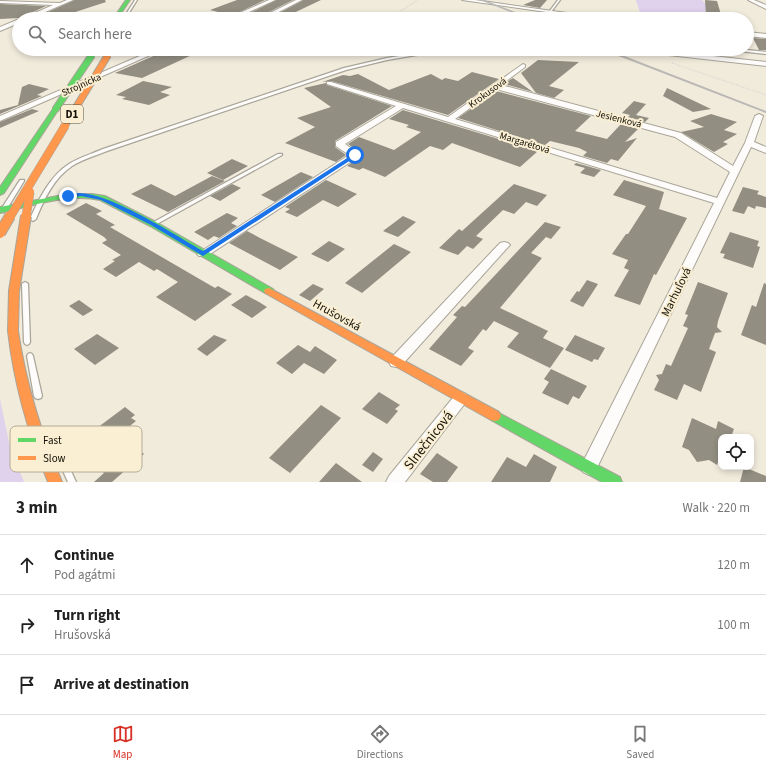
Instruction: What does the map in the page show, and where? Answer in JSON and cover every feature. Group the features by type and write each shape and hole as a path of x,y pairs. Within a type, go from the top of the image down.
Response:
{"main road":[{"path":"123,12 136,0"},
{"path":"132,12 136,0"},
{"name":"D1","path":"0,193 91,56"},
{"name":"D1","path":"0,233 29,177 107,56"},
{"path":"6,166 36,140"},
{"path":"29,177 14,290 13,330 16,362 34,426"},
{"name":"Hrušovská","path":"1,212 41,201 68,196 92,196 102,198 153,224 203,254 396,362 615,482"},
{"path":"50,472 55,482"}],"street":[{"path":"43,12 71,0"},
{"path":"245,12 273,0"},
{"path":"275,12 300,0"},
{"path":"464,0 557,12"},
{"path":"750,0 766,7"},
{"path":"0,2 59,4"},
{"path":"264,4 284,8"},
{"path":"1,29 12,24"},
{"path":"754,35 766,36"},
{"name":"Strojnícka","path":"0,119 145,56"},
{"path":"695,56 766,64"},
{"name":"Krokusová","path":"450,119 523,66"},
{"name":"Margarétová","path":"329,83 721,202"},
{"name":"Jesienková","path":"495,86 678,135 735,171"},
{"path":"203,254 355,155 339,144 403,105"},
{"name":"Marhuľová","path":"589,467 750,143 759,116"},
{"path":"750,143 766,150"},
{"path":"396,362 504,244"},
{"name":"Slnečnicová","path":"396,482 461,398"}],"lane":[{"path":"128,12 136,0"},
{"path":"550,11 559,0"},
{"path":"754,52 766,53"},
{"path":"64,115 102,56"},
{"path":"39,400 26,337 24,270 32,221 41,201 59,174 71,164 105,150 345,69 406,56"},
{"path":"153,224 280,155"},
{"path":"1,212 29,177"},
{"path":"67,472 72,482"}],"path":[{"path":"399,12 418,0"},
{"path":"671,63 766,95"}],"shaded area":[{"path":"636,0 702,0 707,5 705,12 640,12"},
{"path":"0,399 10,447 10,472 20,472 24,482 0,482"}],"building":[{"path":"74,0 105,0 106,2 75,12 48,12"},
{"path":"237,0 265,0 240,12 218,12 210,10"},
{"path":"276,0 293,0 269,12 252,12"},
{"path":"303,0 321,0 296,12 281,12"},
{"path":"535,0 547,0 540,8 523,5"},
{"path":"705,0 717,1 720,12 706,12"},
{"path":"0,4 46,6 33,12 12,12 12,18 0,19"},
{"path":"754,38 766,39 766,50 759,50"},
{"path":"153,56 190,56 142,78 115,73"},
{"path":"538,60 579,62 549,86 564,90 554,98 536,93 521,73"},
{"path":"472,72 499,79 448,115 331,81 322,82 343,75 350,76 358,74 389,90 431,74 442,80 445,78 458,81"},
{"path":"513,78 533,92 504,84"},
{"path":"143,81 172,87 160,92 170,95 149,105 122,99 126,97 116,95"},
{"path":"326,83 327,85 392,106 335,141 335,147 346,155 336,162 285,143 315,127 297,118 331,107 304,88"},
{"path":"29,84 49,89 37,95 42,96 0,114 0,110 18,105 22,87"},
{"path":"667,88 711,109 693,112 663,96"},
{"path":"496,91 591,116 575,131 607,139 621,124 638,129 625,142 637,138 618,161 611,159 607,163 583,156 587,152 579,148 550,141 545,145 458,118"},
{"path":"634,101 646,104 636,115 649,118 645,122 628,117 630,115 622,113"},
{"path":"32,109 39,111 0,128 0,122"},
{"path":"403,110 538,151 520,167 452,143 443,150 430,146 385,177 363,168 359,170 347,166 360,157 359,152 348,144 359,137 394,150 421,132 406,127 409,125 389,119"},
{"path":"711,114 737,122 724,130 737,134 723,142 728,144 714,152 681,132 704,127 690,121"},
{"path":"232,159 248,166 223,180 207,173"},
{"path":"576,163 601,170 594,177 580,173 585,168 574,165"},
{"path":"301,172 313,177 275,202 261,195"},
{"path":"212,176 225,181 168,212 131,194 151,184 175,196"},
{"path":"326,180 357,194 338,207 323,200 297,217 285,212 290,209 285,207"},
{"path":"624,180 664,192 659,209 687,218 656,275 654,274 640,305 614,296 629,270 624,268 628,260 612,254 626,234 628,234 646,206 613,195"},
{"path":"232,184 241,188 220,201 210,196"},
{"path":"514,184 547,195 537,206 526,202 514,214 503,210 476,236 483,239 473,249 467,246 458,255 439,248 459,229 462,231"},
{"path":"743,187 759,191 757,194 766,197 766,208 756,206 755,209 748,206 744,214 732,211"},
{"path":"86,203 102,211 96,214 115,225 110,227 215,288 218,286 232,294 195,321 156,297 178,282 157,269 154,271 139,262 116,277 103,269 115,261 112,260 121,255 102,243 107,240 104,237 66,214"},
{"path":"227,213 238,218 231,223 237,226 219,238 214,236 208,240 194,232"},
{"path":"403,216 416,222 398,237 383,231"},
{"path":"545,222 561,227 551,239 546,237 531,253 542,258 500,308 548,331 543,338 564,348 550,368 507,347 519,333 494,321 486,331 483,329 468,348 474,351 461,366 429,349 457,317 453,315 462,306 465,307"},
{"path":"247,231 298,257 280,270 229,243"},
{"path":"730,232 759,241 757,246 760,247 753,268 723,258 725,254 720,253"},
{"path":"329,241 345,249 328,262 311,254"},
{"path":"394,244 411,252 362,293 345,283"},
{"path":"587,280 598,284 583,307 570,301 577,291 579,292"},
{"path":"698,282 728,293 717,327 722,332 715,333 709,349 716,352 701,392 684,384 677,400 654,390 659,380 656,375 662,374 666,364 671,366 688,328 683,326 688,315 685,314"},
{"path":"764,283 766,284 766,345 741,335 752,305 756,307"},
{"path":"313,284 324,289 310,301 299,295"},
{"path":"246,295 267,307 252,318 231,305"},
{"path":"79,300 93,310 83,316 69,306"},
{"path":"97,334 119,348 95,365 74,349"},
{"path":"214,335 227,340 207,356 197,349"},
{"path":"575,335 605,348 598,360 594,359 592,362 565,350"},
{"path":"298,345 310,352 315,346 337,360 324,374 304,363 292,374 276,363"},
{"path":"551,369 587,386 579,399 573,396 568,405 542,393 549,382 544,379"},
{"path":"379,392 400,405 395,409 398,411 387,424 362,409"},
{"path":"321,405 341,418 290,473 269,458"},
{"path":"125,407 135,415 131,418 136,421 130,426 100,426"},
{"path":"692,418 716,429 718,421 734,429 732,434 718,434 717,465 709,460 697,462 689,450 682,447"},
{"path":"373,452 383,459 373,472 362,465"},
{"path":"437,453 458,467 447,482 433,482 420,474"},
{"path":"534,454 557,467 550,482 491,482 507,457 526,467"},
{"path":"336,463 362,482 319,482"},
{"path":"743,470 751,470 766,476 766,482 740,482"},
{"path":"103,472 123,472 112,482 94,482 104,473"}],"railway":[{"path":"482,0 513,12"},
{"path":"622,56 766,112"}],"traffic: fast":[{"path":"120,12 128,0"},
{"path":"55,110 91,56"},
{"path":"0,193 55,110"},
{"path":"0,210 68,196 92,196 102,198 153,224 269,291"},
{"path":"495,416 615,482"}],"traffic: slow":[{"path":"0,233 107,56"},
{"path":"13,331 14,291 30,192"},
{"path":"269,291 495,416"},
{"path":"13,331 23,389 34,426"},
{"path":"51,472 55,482"}],"route":[{"path":"68,196 81,195 102,198 153,224 203,254 355,155"}]}
